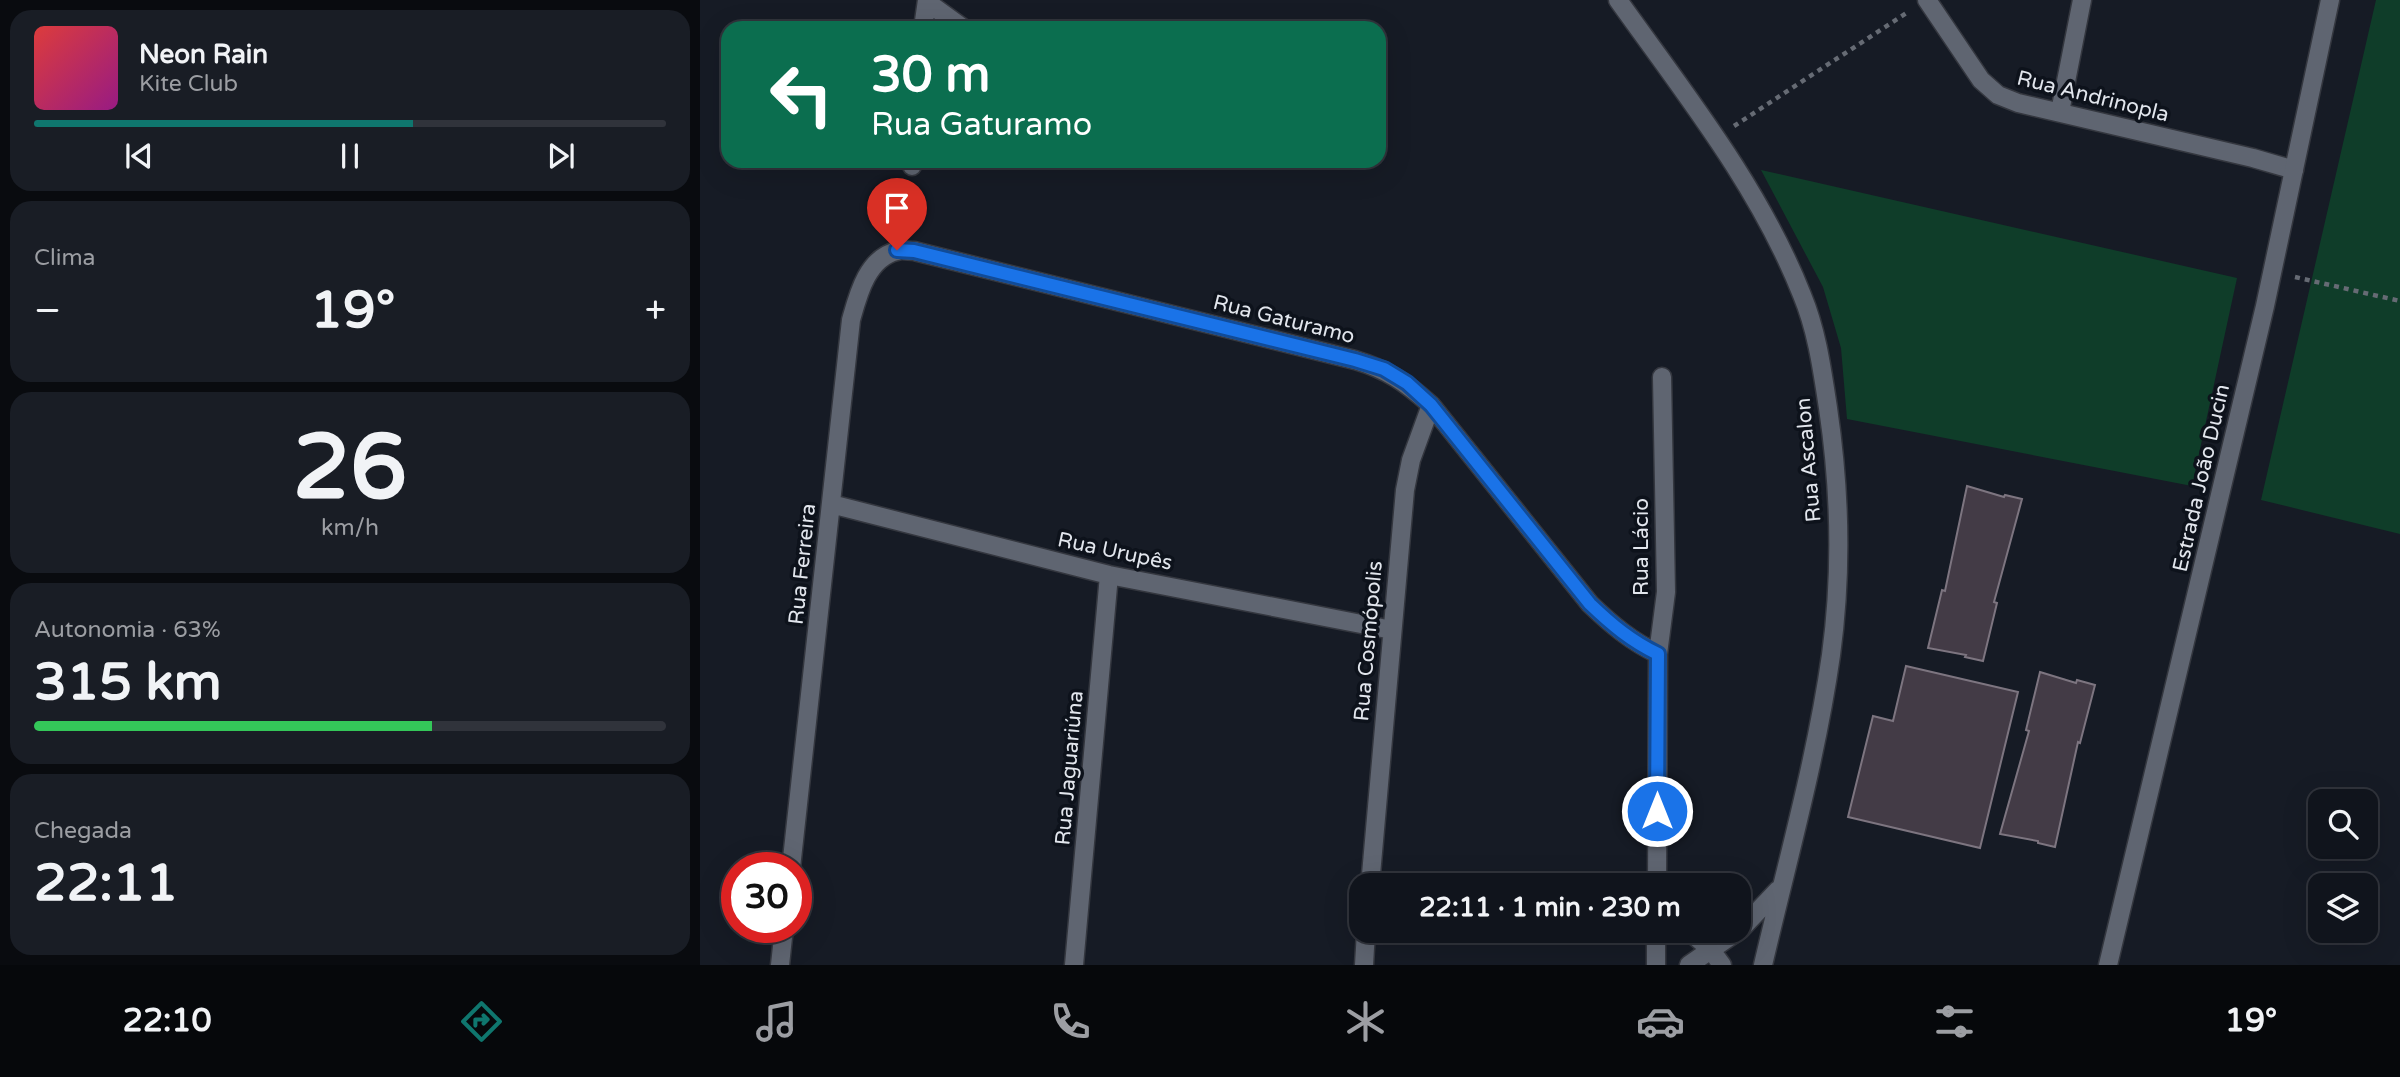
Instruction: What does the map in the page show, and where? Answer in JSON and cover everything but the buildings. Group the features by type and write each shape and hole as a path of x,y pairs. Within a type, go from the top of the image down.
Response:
{"street":[{"name":"Rua Ascalon","path":"1618,0 1716,137 1758,203 1803,297 1819,347 1833,441 1838,584 1831,653 1819,725 1763,965"},
{"path":"2060,112 2082,0"},
{"name":"Estrada João Ducin","path":"2108,965 2272,272 2330,0"},
{"path":"924,21 927,1 954,21"},
{"name":"Rua Andrinopla","path":"1921,4 1981,80 1998,95 2018,103 2294,170"},
{"name":"Rua Gaturamo","path":"871,269 897,250 914,251 1384,369 1407,383 1431,405 1590,604 1623,634 1658,654"},
{"name":"Rua Ferreira","path":"793,852 851,320 858,294 871,269"},
{"name":"Rua Lácio","path":"1657,873 1658,654 1666,592 1662,377"},
{"name":"Rua Cosmópolis","path":"1371,873 1405,490 1411,460 1431,405"},
{"name":"Rua Urupês","path":"831,504 1109,575 1392,630"},
{"name":"Rua Jaguariúna","path":"1074,965 1109,575"},
{"path":"1657,864 1660,873"},
{"path":"1751,919 1781,888"},
{"path":"780,965 782,943"},
{"path":"1363,965 1365,943"},
{"path":"1656,943 1656,965"},
{"path":"1703,943 1722,965"},
{"path":"1689,965 1721,943"}],"path":[{"path":"1716,137 1921,4"},
{"path":"2272,272 2400,301"}],"green space":[{"path":"2376,0 2400,0 2400,534 2261,500"},
{"path":"1761,170 2237,278 2192,486 1847,419 1841,348 1823,287"}],"route":[{"path":"897,250 914,251 1355,360 1384,369 1407,383 1455,433 1590,604 1633,642 1658,654 1657,811"}]}
